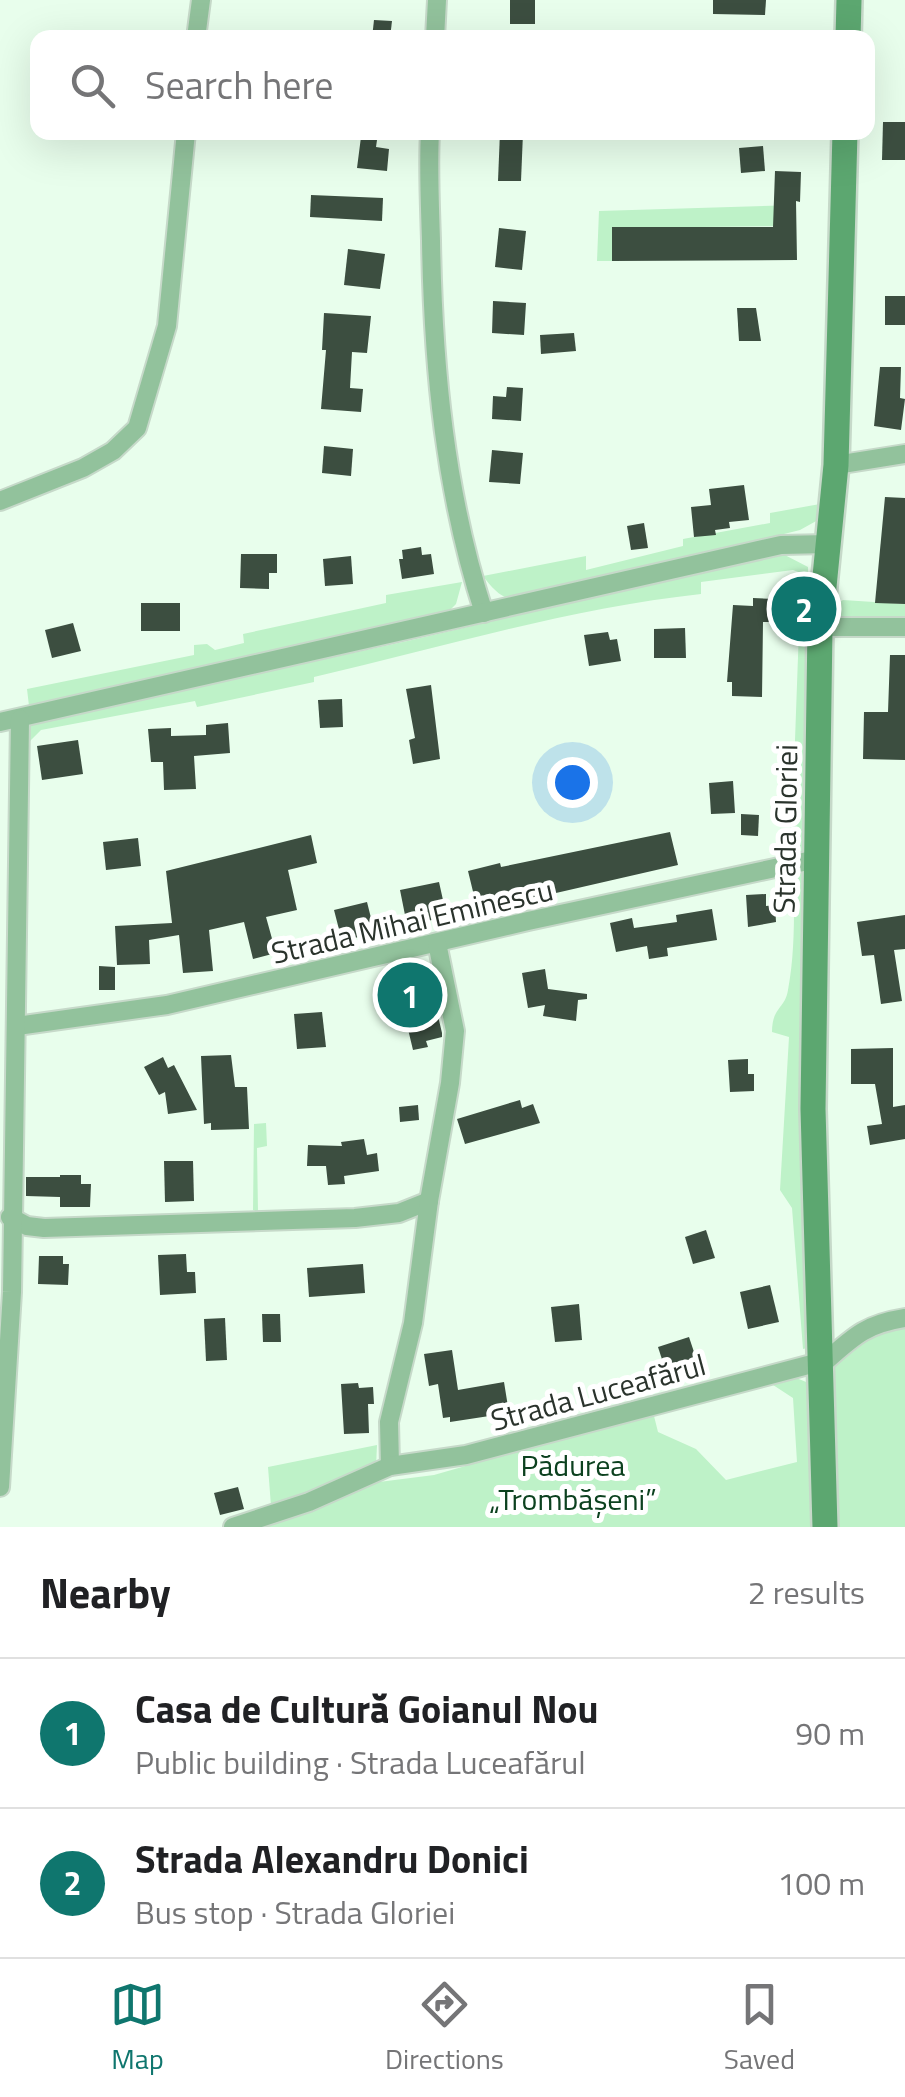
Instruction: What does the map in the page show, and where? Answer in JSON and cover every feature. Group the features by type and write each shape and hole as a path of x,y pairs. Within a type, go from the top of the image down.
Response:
{"street":[{"path":"197,30 201,0"},
{"path":"435,30 437,0"},
{"path":"848,0 848,30"},
{"path":"0,501 83,468 114,451 137,428 167,326 185,140"},
{"path":"430,140 432,304 440,408 454,502 484,613"},
{"name":"Strada Gloriei","path":"825,1527 812,1108 820,627 836,465 846,140"},
{"path":"836,465 905,454"},
{"path":"0,722 781,545 828,544"},
{"path":"820,627 905,627"},
{"path":"0,1487 11,1310 20,719"},
{"name":"Strada Mihai Eminescu","path":"17,1026 167,1005 817,859"},
{"path":"390,1466 389,1422 413,1322 455,1031 438,943"},
{"path":"10,1217 27,1226 44,1228 355,1218 399,1213 429,1201"},
{"path":"818,1363 876,1322 905,1318"},
{"name":"Strada Luceafărul","path":"233,1527 309,1502 390,1466 466,1455 818,1363"}],"green space":[{"path":"796,205 796,226 613,228 612,261 597,261 599,211"},
{"path":"820,504 818,520 800,530 518,600 503,596 483,576 586,556 586,570 683,546 683,539 770,523 770,513"},
{"path":"781,553 808,567 806,851 791,852 801,573 793,570 701,582 701,594 555,619 314,677 314,682 197,707 195,701 41,730 28,743 28,724 412,640"},
{"path":"462,582 456,604 446,614 29,706 27,689 194,655 194,645 207,644 215,650 244,643 243,634 386,603 386,595"},
{"path":"843,600 905,604 905,616 840,616 835,605"},
{"path":"803,871 807,878 803,1033 807,1348 803,1349 792,1208 780,1190 789,1037 772,1032 774,1018 786,996 792,962 794,879 788,874"},
{"path":"266,1123 267,1146 257,1148 258,1212 253,1210 254,1124"},
{"path":"905,1325 905,1527 839,1527 833,1368 880,1330"},
{"name":"Pădurea „Trombășeni”","path":"794,1377 811,1384 815,1527 254,1527 371,1483 434,1475 653,1412 658,1432 696,1449 726,1480 797,1462 793,1398 770,1383"},
{"path":"377,1445 376,1467 271,1506 268,1467"}],"building":[{"path":"510,0 535,0 535,24 510,24"},
{"path":"713,0 766,0 765,15 713,14"},
{"path":"374,20 392,21 391,30 373,30"},
{"path":"883,122 905,122 905,160 882,160"},
{"path":"361,140 377,140 376,147 389,149 387,171 357,168"},
{"path":"500,140 523,140 521,181 498,181"},
{"path":"763,146 765,171 741,173 739,148"},
{"path":"775,171 801,172 800,202 796,201 797,260 612,261 612,227 773,227"},
{"path":"311,195 383,198 382,221 310,217"},
{"path":"499,228 526,231 522,270 495,267"},
{"path":"348,249 385,254 380,289 344,285"},
{"path":"885,296 905,296 905,325 885,325"},
{"path":"493,301 526,303 524,335 492,333"},
{"path":"737,308 756,308 761,341 739,341"},
{"path":"324,313 371,316 367,353 352,352 350,388 363,389 361,412 321,409 326,350 322,350"},
{"path":"574,333 576,351 541,354 540,335"},
{"path":"880,367 901,367 900,398 905,399 901,430 874,426"},
{"path":"507,387 523,388 521,421 492,419 493,396 506,397"},
{"path":"324,446 353,449 351,476 322,473"},
{"path":"492,450 523,453 520,484 489,482"},
{"path":"744,485 749,520 729,522 730,528 715,530 716,535 694,537 691,507 711,505 709,489"},
{"path":"885,497 905,498 905,604 875,603"},
{"path":"644,523 648,548 631,550 627,526"},
{"path":"421,547 422,555 431,554 434,574 402,579 402,550"},
{"path":"241,554 277,554 277,573 269,573 269,589 240,588"},
{"path":"351,556 353,584 325,586 323,559"},
{"path":"753,598 774,599 773,622 763,622 762,697 732,696 732,682 727,682 733,605 753,606"},
{"path":"141,603 180,603 180,631 141,631"},
{"path":"73,623 81,651 52,658 45,630"},
{"path":"685,628 686,658 654,658 654,629"},
{"path":"608,632 610,640 617,639 621,661 589,666 584,635"},
{"path":"890,655 905,655 905,760 863,759 864,712 888,712"},
{"path":"431,685 440,759 413,764 409,740 415,738 406,689"},
{"path":"342,699 343,727 320,728 318,700"},
{"path":"228,723 230,753 194,756 196,789 164,790 163,762 151,762 148,729 171,728 171,736 206,735 206,725"},
{"path":"78,740 83,774 42,780 37,746"},
{"path":"733,781 735,813 711,814 709,783"},
{"path":"741,814 759,815 758,836 741,835"},
{"path":"670,832 678,865 477,908 468,871"},
{"path":"311,835 317,863 288,870 297,910 266,917 276,953 253,959 244,922 209,930 213,971 183,973 179,935 149,940 150,964 117,965 115,926 172,923 166,871"},
{"path":"138,838 141,866 106,870 103,842"},
{"path":"439,882 443,900 433,902 437,919 407,925 400,890"},
{"path":"766,894 766,906 775,905 776,922 748,927 746,895"},
{"path":"367,902 372,922 364,924 367,935 342,941 334,910"},
{"path":"712,909 717,940 667,948 668,956 649,959 647,946 616,952 610,923 632,918 634,928 677,922 676,915"},
{"path":"905,915 905,949 894,950 902,1001 881,1004 874,955 862,956 857,922"},
{"path":"99,966 115,967 115,990 99,990"},
{"path":"419,967 430,1018 438,1016 442,1037 426,1041 428,1047 413,1050 407,1025 401,1027 389,974"},
{"path":"545,969 548,989 587,994 587,999 578,1000 576,1021 543,1016 545,1005 528,1008 522,973"},
{"path":"322,1012 326,1047 297,1049 294,1014"},
{"path":"893,1048 893,1107 905,1105 905,1139 870,1145 867,1126 882,1124 875,1084 851,1084 851,1049"},
{"path":"231,1055 235,1087 247,1087 249,1129 211,1130 211,1123 204,1124 201,1056"},
{"path":"163,1057 168,1068 174,1065 197,1110 168,1114 165,1092 159,1095 144,1067"},
{"path":"748,1059 748,1074 754,1074 754,1091 730,1092 728,1060"},
{"path":"520,1100 522,1108 533,1104 540,1123 465,1144 457,1119"},
{"path":"418,1105 419,1120 400,1122 399,1107"},
{"path":"364,1139 367,1155 377,1153 379,1171 344,1176 345,1184 328,1185 326,1166 307,1166 308,1145 342,1146 341,1142"},
{"path":"164,1161 193,1161 194,1201 165,1202"},
{"path":"81,1175 81,1184 91,1184 90,1207 60,1207 60,1197 26,1196 26,1177"},
{"path":"706,1230 715,1258 693,1264 685,1237"},
{"path":"186,1254 187,1272 195,1272 196,1293 160,1295 158,1255"},
{"path":"39,1256 63,1256 63,1264 69,1264 68,1285 38,1284"},
{"path":"363,1264 365,1293 309,1297 307,1268"},
{"path":"770,1285 779,1322 748,1329 740,1292"},
{"path":"579,1304 582,1340 555,1342 551,1307"},
{"path":"262,1314 280,1314 281,1342 263,1342"},
{"path":"225,1318 227,1360 206,1361 204,1319"},
{"path":"689,1337 699,1367 668,1378 658,1347"},
{"path":"452,1350 458,1390 504,1382 509,1413 450,1422 450,1417 443,1418 438,1384 429,1386 424,1354"},
{"path":"358,1383 359,1388 373,1387 374,1404 368,1404 369,1433 344,1434 341,1384"},
{"path":"238,1487 244,1509 220,1515 214,1493"}],"place":[{"name":"Strada Alexandru Donici","path":"804,609"},
{"name":"Casa de Cultură Goianul Nou","path":"410,995"}]}
